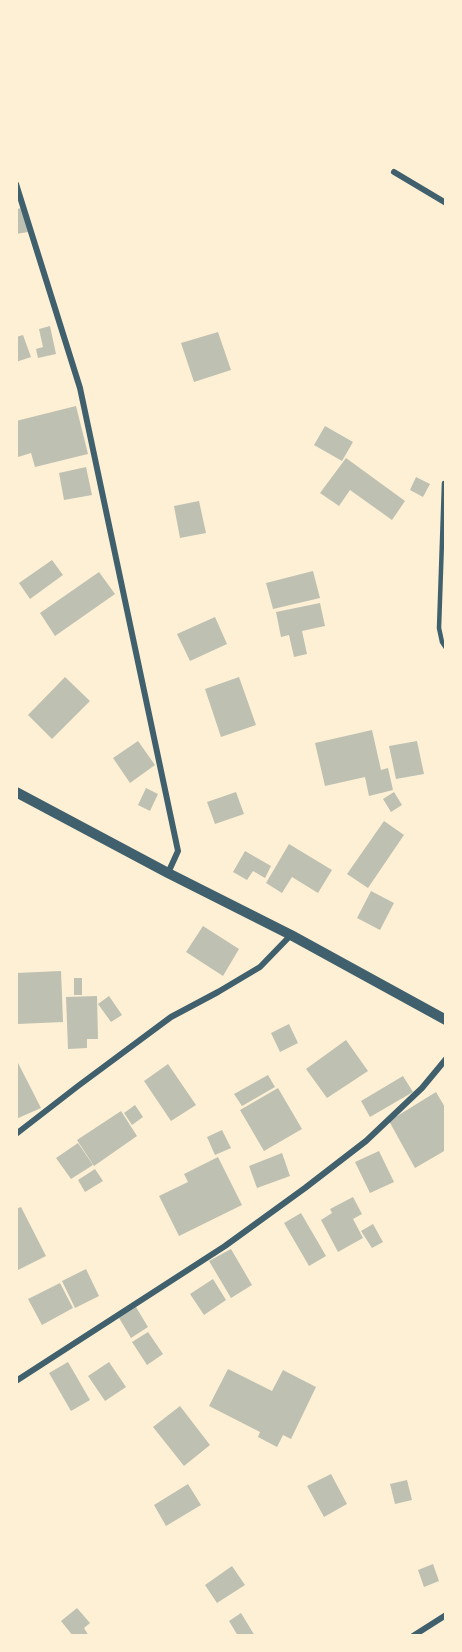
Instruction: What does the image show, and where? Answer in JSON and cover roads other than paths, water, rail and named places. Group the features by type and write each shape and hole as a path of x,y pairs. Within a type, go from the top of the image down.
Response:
{"street":[{"path":"394,172 446,202"},
{"path":"16,184 80,388 178,851 168,873"},
{"path":"16,792 291,935 446,1020"},
{"path":"16,1134 171,1017 260,967 291,935"},
{"path":"16,1381 225,1246 305,1188 366,1141 422,1088 446,1059"},
{"path":"413,1635 446,1615"}],"lane":[{"path":"444,483 439,628 441,642 446,648"}]}
